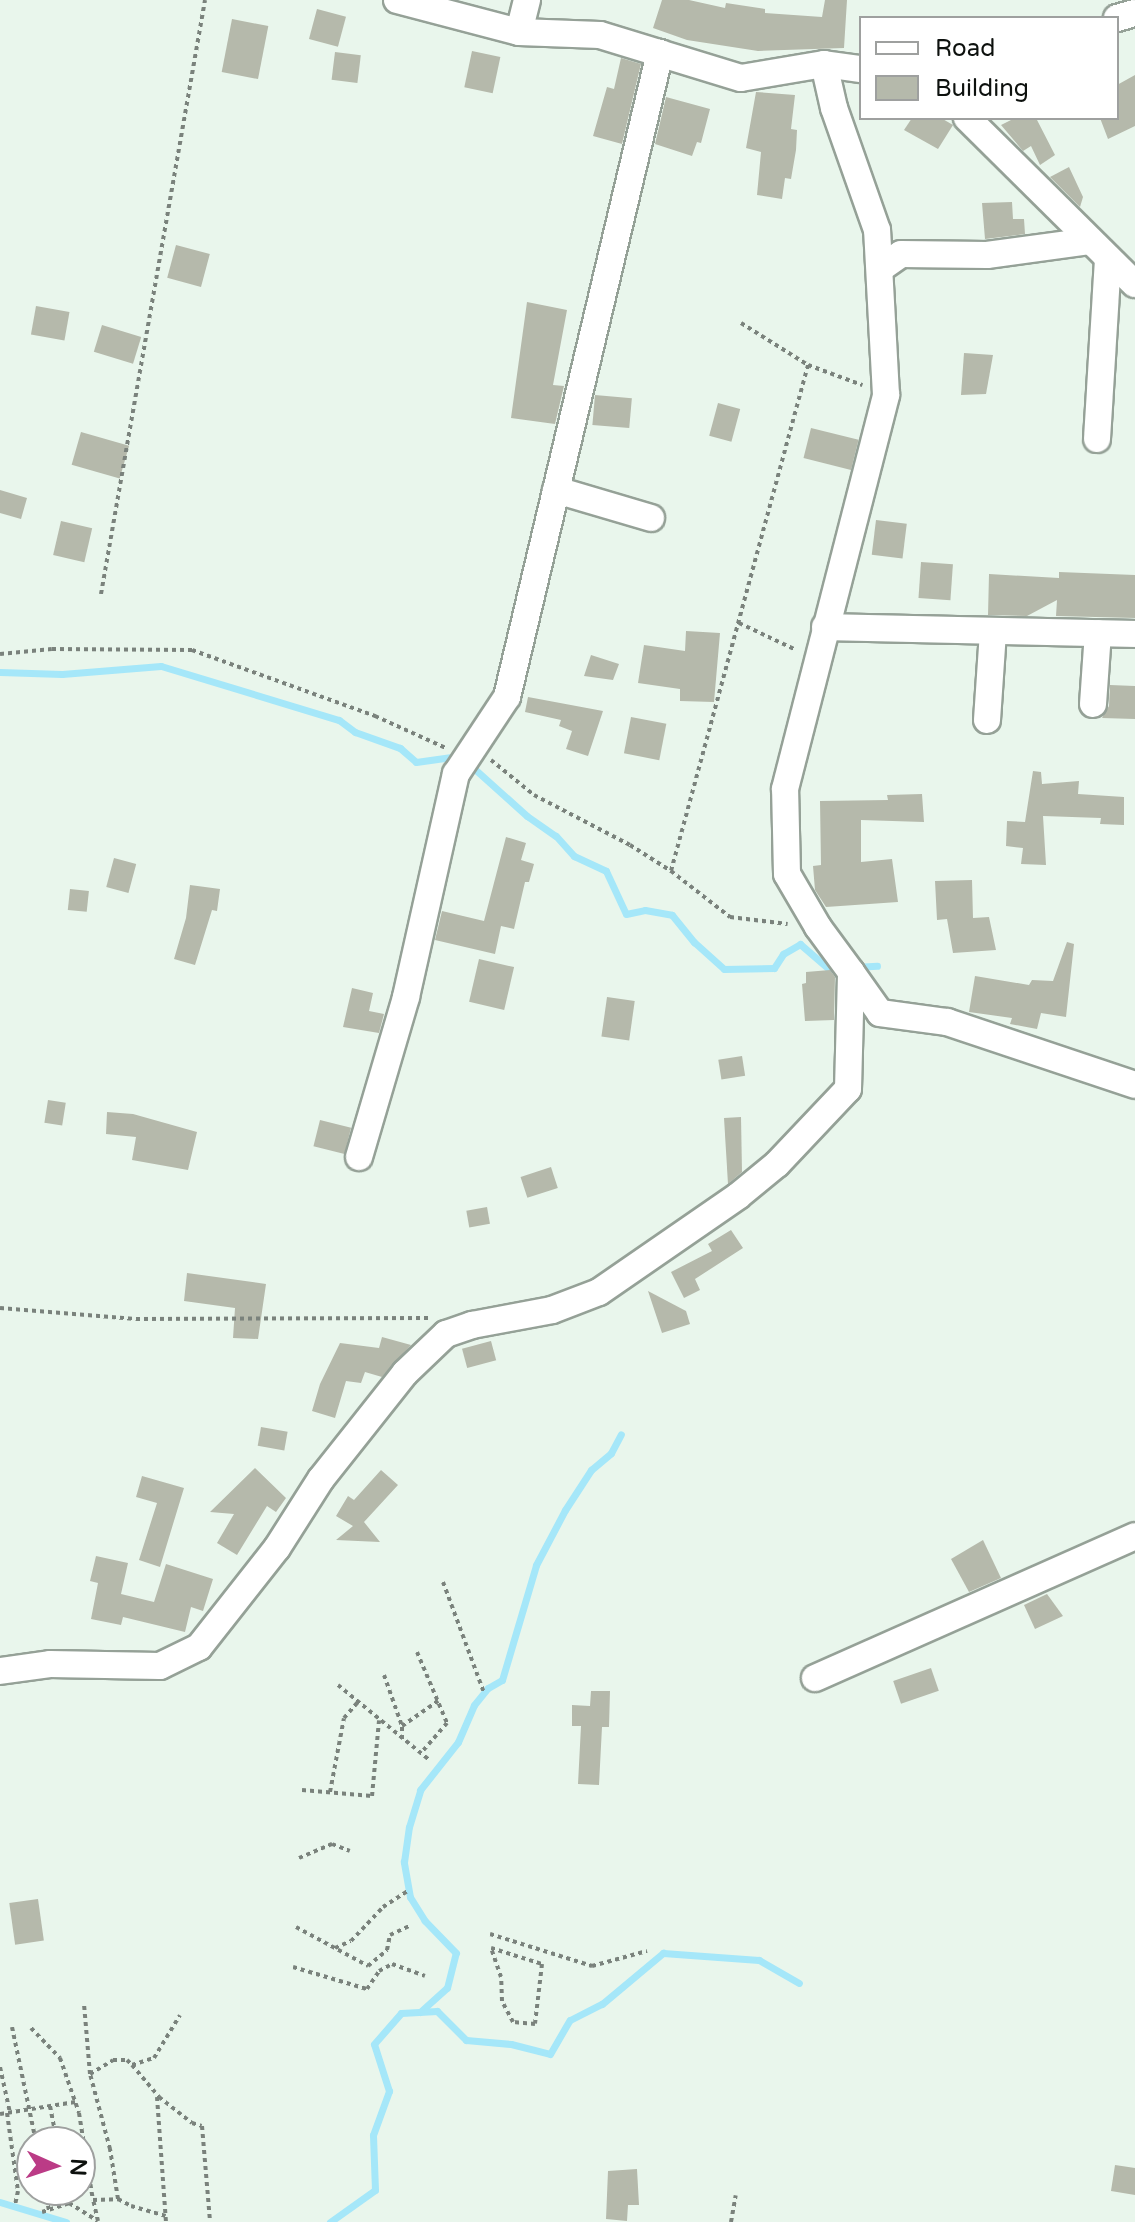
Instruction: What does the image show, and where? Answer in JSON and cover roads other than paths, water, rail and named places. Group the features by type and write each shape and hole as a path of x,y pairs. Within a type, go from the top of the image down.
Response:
{"street":[{"path":"397,0 519,32 600,35 741,78 824,64 859,69"},
{"path":"519,32 527,0"},
{"path":"359,1157 406,997 456,774 507,697 660,53"},
{"path":"824,64 834,108 877,230 886,395 785,789 787,874 818,927 880,1013 947,1022 1135,1085"},
{"path":"969,120 1135,284"},
{"path":"881,268 901,254 987,255 1089,241"},
{"path":"1097,439 1108,259"},
{"path":"556,490 651,518"},
{"path":"825,627 1135,634"},
{"path":"987,720 993,631"},
{"path":"1093,704 1098,633"},
{"path":"0,1671 50,1664 160,1666 199,1647 277,1548 321,1479 405,1373 446,1334 472,1325 552,1310 599,1292 671,1246 777,1164 848,1089 851,972"},
{"path":"815,1678 1135,1536"}],"waterway":[{"path":"0,672 62,674 161,666 339,720 355,732 400,748 416,762 459,756"},
{"path":"469,764 527,816 556,836 574,856 606,871 626,914 645,910 672,915 694,942 724,969 774,968 783,954 800,944 829,969 839,968"},
{"path":"855,967 877,966"},
{"path":"420,2012 447,1988 456,1953 425,1921 410,1897 404,1862 409,1827 420,1790 458,1742 474,1705 488,1688 502,1680 536,1565 565,1510 591,1470 611,1453 621,1434"},
{"path":"330,2222 375,2190 373,2135 389,2091 374,2044 401,2013 437,2011 466,2040 511,2044 550,2054 570,2020 602,2004 663,1953 759,1960 799,1983"},
{"path":"0,2202 66,2222"}]}
